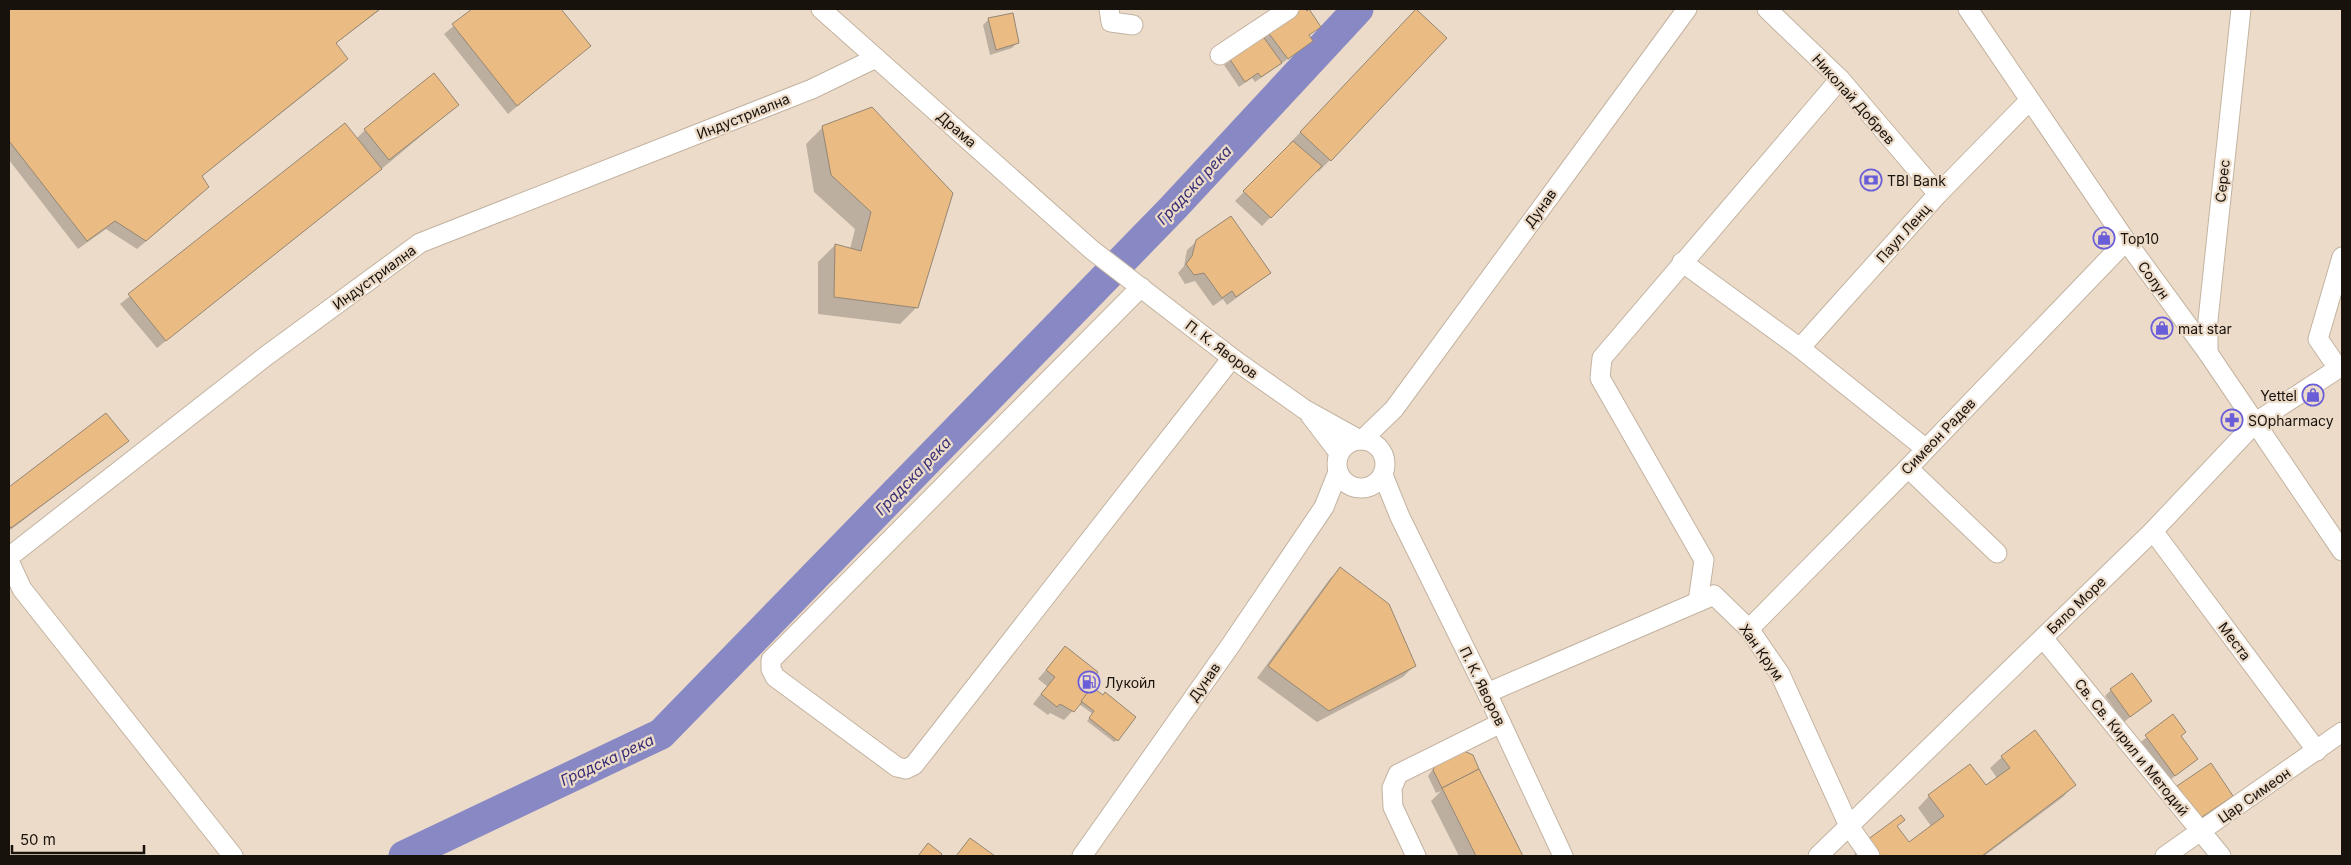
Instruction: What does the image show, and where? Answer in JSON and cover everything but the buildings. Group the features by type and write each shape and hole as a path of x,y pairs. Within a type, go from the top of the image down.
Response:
{"street":[{"name":"Драма","path":"821,9 1092,250 1141,287"},
{"path":"1109,9 1111,22 1133,25"},
{"path":"1220,54 1289,9"},
{"name":"Дунав","path":"1360,439 1394,409 1688,9"},
{"name":"Николай Добрев","path":"1767,9 1840,79 1938,194"},
{"name":"Солун","path":"1968,9 2126,242 2256,422 2342,551"},
{"name":"Серес","path":"2208,353 2208,320 2241,9"},
{"name":"Индустриална","path":"9,557 266,356 420,243 812,89 876,58"},
{"path":"1698,602 1704,560 1600,378 1602,358 1840,79"},
{"name":"Паул Ленц","path":"1800,348 1938,194 2030,100"},
{"name":"Симеон Радев","path":"1749,629 1908,468 2126,242"},
{"path":"2340,367 2318,339 2342,257"},
{"path":"1682,262 1800,348 1926,449"},
{"path":"1141,287 771,660 771,670 775,676 897,767 906,769 914,765 1232,358"},
{"name":"П. К. Яворов","path":"1141,287 1232,358 1304,408 1360,439"},
{"name":"Бяло Море","path":"1818,856 2153,531 2256,422 2340,367"},
{"name":"П. К. Яворов","path":"1304,408 1339,453"},
{"name":"Дунав","path":"1380,448 1394,409"},
{"path":"1360,439 1374,443 1380,448 1385,461 1367,483 1344,482 1338,472 1336,460 1339,453 1350,442 1360,439"},
{"path":"1908,468 1997,553"},
{"name":"Дунав","path":"1082,856 1230,646 1324,507 1338,472"},
{"name":"Дунав","path":"1324,507 1367,483"},
{"name":"П. К. Яворов","path":"1367,483 1400,517 1487,693 1562,856"},
{"name":"Места","path":"2153,531 2317,751"},
{"path":"9,561 22,589 233,856"},
{"name":"Хан Крум","path":"1487,693 1714,595 1749,629 1780,674 1849,826 1870,856"},
{"name":"Св. Св. Кирил и Методий","path":"2043,638 2221,856"},
{"path":"1416,856 1393,807 1392,788 1398,774 1501,724"},
{"name":"Цар Симеон","path":"2165,856 2202,832 2342,732"}],"waterway":[{"name":"Градска река","path":"404,856 661,734 1172,209 1358,9"}],"place":[{"name":"TBI Bank","path":"1871,180"},
{"name":"Top10","path":"2104,238"},
{"name":"mat star","path":"2162,328"},
{"name":"Yettel","path":"2313,395"},
{"name":"SOpharmacy","path":"2232,420"},
{"name":"Лукойл","path":"1089,682"}]}
